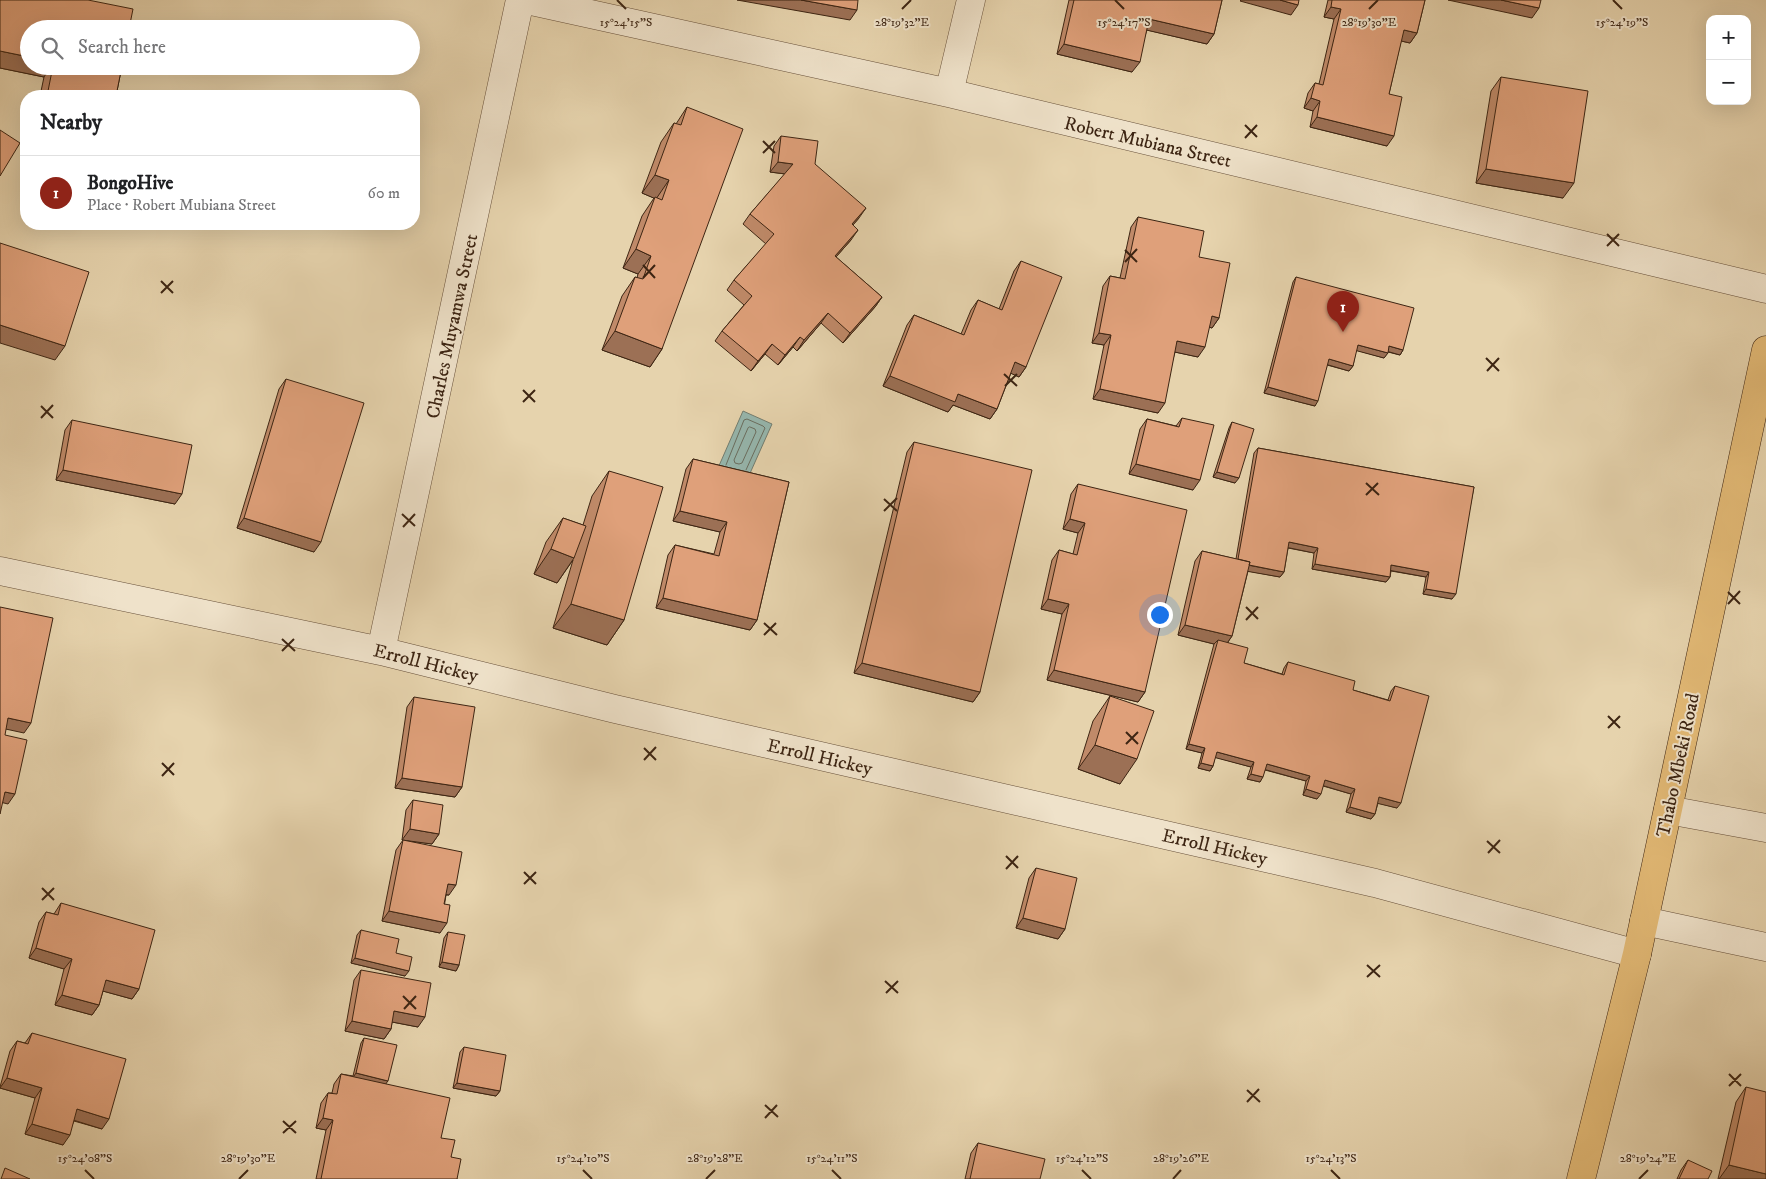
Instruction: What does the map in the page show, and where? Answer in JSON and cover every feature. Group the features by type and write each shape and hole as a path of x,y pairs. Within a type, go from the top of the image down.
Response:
{"main road":[{"name":"Thabo Mbeki Road","path":"1581,1179 1637,954 1766,350"}],"street":[{"name":"Charles Muyamwa Street","path":"381,651 520,0"},
{"name":"Robert Mubiana Street","path":"527,0 950,93 1766,289"},
{"path":"950,93 972,0"},
{"name":"Erroll Hickey","path":"0,570 381,651 625,711 1375,883 1637,954"},
{"path":"1668,810 1766,828"},
{"path":"1644,921 1766,947"}],"water":[{"path":"743,411 772,424 747,480 718,468"}],"building":[{"path":"0,0 88,0 133,9 131,20 20,20 20,55 0,51"},
{"path":"801,0 858,0 857,10"},
{"path":"1074,0 1222,0 1214,34 1149,19 1140,62 1064,44"},
{"path":"1280,0 1299,0 1298,5"},
{"path":"1332,0 1425,0 1417,33 1404,30 1389,94 1402,97 1394,136 1317,117 1320,101 1311,98 1315,83 1323,85 1341,9 1331,7"},
{"path":"1501,0 1541,0 1539,8"},
{"path":"51,75 120,75 117,90 48,90"},
{"path":"1501,77 1588,91 1574,183 1486,169"},
{"path":"687,107 743,129 662,349 615,331 635,277 643,279 651,256 636,249 655,197 662,200 669,180 655,175 674,123 681,125"},
{"path":"0,130 20,143 0,176"},
{"path":"781,136 818,141 815,164 866,208 852,224 858,230 835,256 882,297 850,333 828,313 804,340 800,337 785,355 772,344 758,361 722,331 752,296 734,280 774,234 750,214 793,164 778,162"},
{"path":"1138,217 1204,231 1199,257 1230,263 1219,318 1212,316 1205,347 1177,341 1165,403 1100,389 1111,335 1099,333 1110,276 1125,279"},
{"path":"0,243 89,272 65,346 0,325"},
{"path":"1021,261 1062,277 1026,367 1015,362 997,409 958,394 955,402 890,376 914,315 964,335 978,300 1002,310"},
{"path":"1296,277 1414,308 1403,350 1389,346 1388,353 1358,345 1353,366 1329,359 1318,401 1268,387"},
{"path":"286,379 364,403 321,542 244,518"},
{"path":"1182,418 1214,425 1200,480 1136,464 1147,419 1179,427"},
{"path":"72,420 192,445 182,494 63,470"},
{"path":"1232,422 1254,429 1239,478 1217,472"},
{"path":"914,442 1032,470 980,692 862,663"},
{"path":"1258,448 1474,487 1456,594 1426,589 1429,572 1391,565 1390,577 1315,564 1318,548 1289,542 1284,572 1249,565 1250,562 1238,559"},
{"path":"693,459 789,482 757,620 663,598 675,545 719,556 727,522 680,511"},
{"path":"609,471 663,487 624,620 571,604"},
{"path":"1078,484 1187,510 1145,692 1054,670 1069,604 1048,599 1059,550 1077,555 1085,523 1070,519"},
{"path":"563,518 586,526 574,558 551,549"},
{"path":"1202,551 1250,562 1232,636 1185,625"},
{"path":"0,607 53,618 31,723 8,718 5,735 27,740 15,794 5,792 0,814"},
{"path":"1218,640 1248,648 1244,663 1284,675 1288,662 1355,681 1353,690 1390,701 1395,686 1429,696 1401,803 1379,797 1375,814 1350,807 1355,789 1325,780 1321,794 1306,789 1310,776 1267,764 1263,777 1251,774 1254,762 1217,752 1213,766 1201,763 1205,748 1189,744"},
{"path":"1110,696 1154,711 1137,759 1095,745"},
{"path":"414,697 475,707 462,787 402,778"},
{"path":"413,800 443,805 439,834 410,829"},
{"path":"403,840 462,852 456,885 448,884 444,904 450,905 447,923 389,911"},
{"path":"1036,868 1077,878 1065,929 1023,918"},
{"path":"61,903 155,930 139,989 106,980 99,1005 62,995 72,959 36,948 46,912 58,915"},
{"path":"361,930 399,939 396,953 412,957 409,971 355,958"},
{"path":"448,932 465,935 459,965 442,962"},
{"path":"361,970 431,983 425,1017 394,1011 391,1029 352,1021"},
{"path":"32,1033 126,1059 109,1119 77,1109 70,1135 32,1124 42,1088 7,1078 17,1041 28,1044"},
{"path":"364,1038 397,1045 388,1081 356,1073"},
{"path":"464,1047 506,1055 500,1091 457,1083"},
{"path":"341,1074 450,1098 441,1138 455,1140 451,1157 461,1159 457,1179 321,1179 333,1120 323,1118 328,1093 337,1094"},
{"path":"1746,1087 1766,1092 1766,1174 1729,1165"},
{"path":"978,1143 1045,1159 1040,1179 970,1179"},
{"path":"1688,1160 1712,1171 1708,1179 1679,1179"},
{"path":"5,1168 30,1179 1,1179"}],"place":[{"name":"BongoHive","path":"1343,332"}]}
